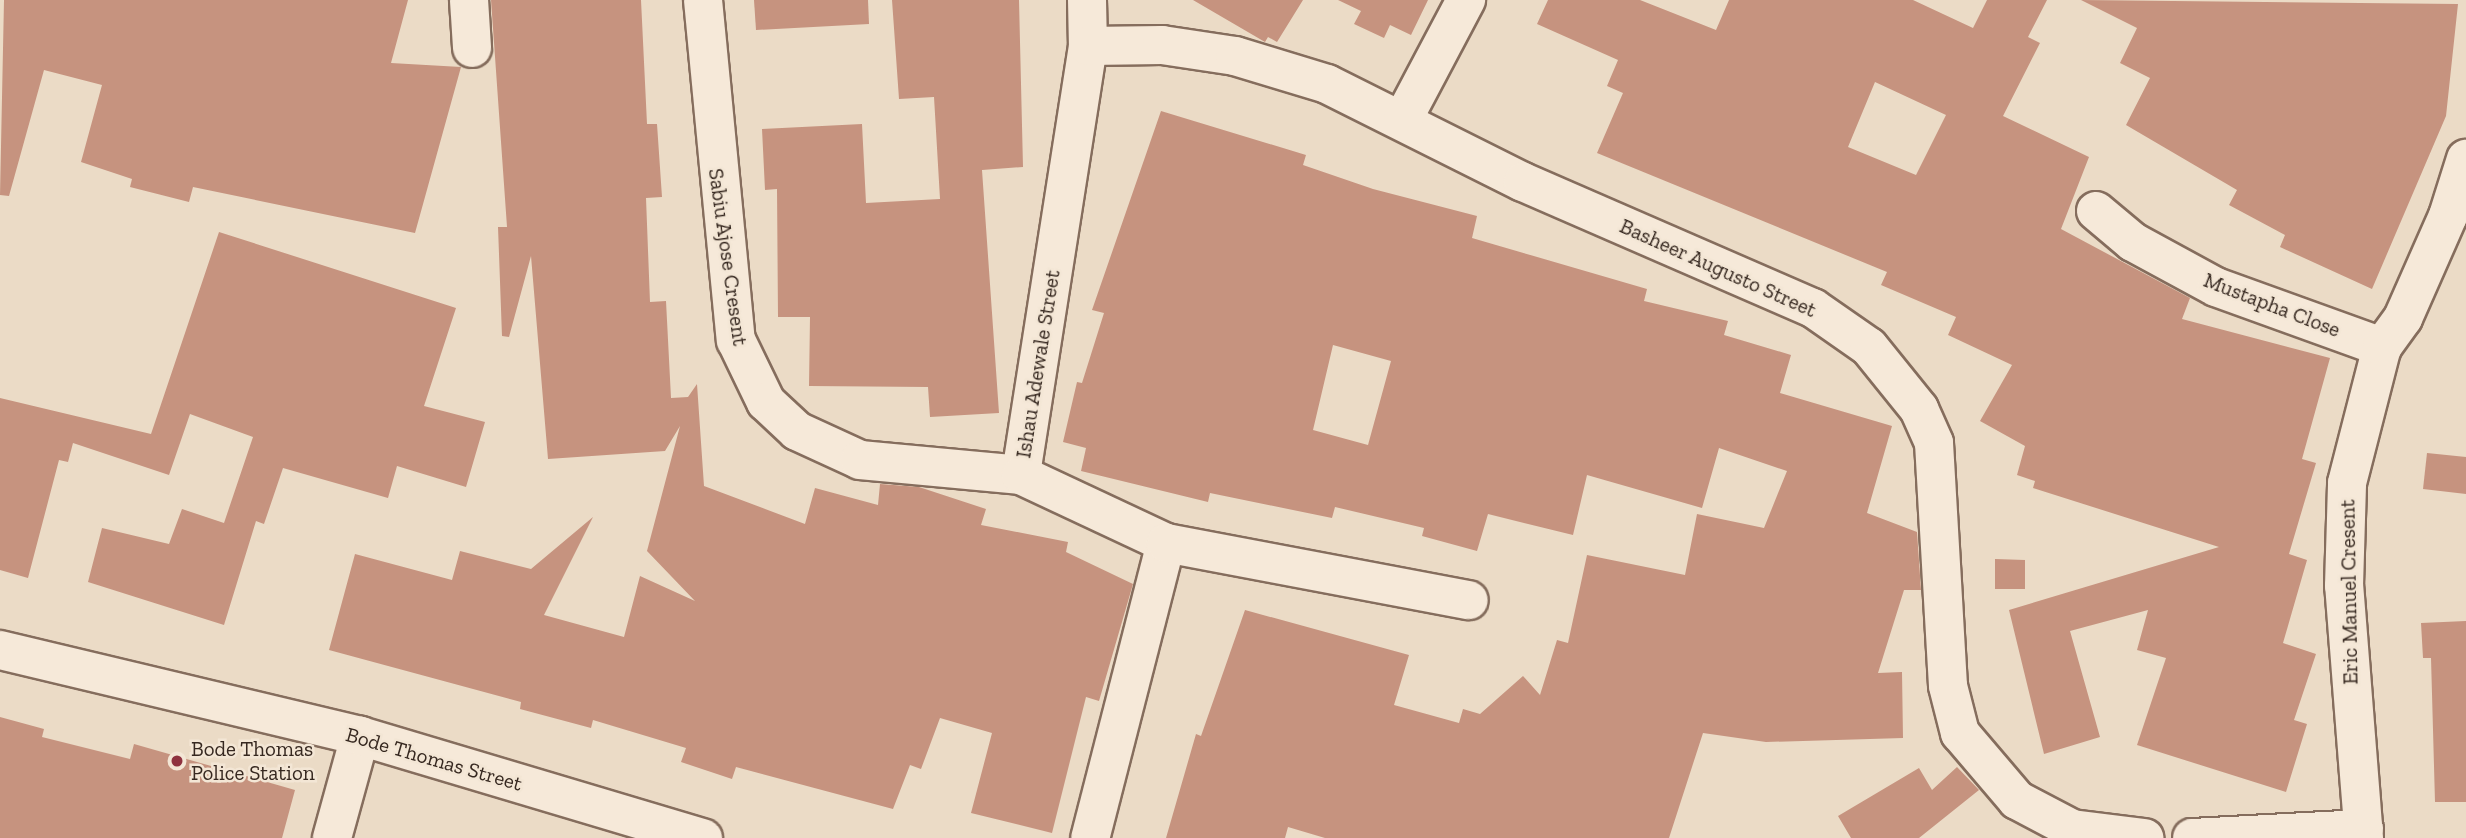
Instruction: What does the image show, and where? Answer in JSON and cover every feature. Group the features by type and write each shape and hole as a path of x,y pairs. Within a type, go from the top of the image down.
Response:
{"street":[{"path":"469,0 472,48"},
{"name":"Sabiu Ajose Cresent","path":"703,0 736,340 766,402 797,431 860,460 1021,475"},
{"name":"Ishau Adewale Street","path":"1087,0 1088,46 1021,475 1166,543 1469,600"},
{"path":"1403,119 1466,0"},
{"name":"Basheer Augusto Street","path":"1088,46 1162,45 1235,56 1327,84 1403,119 1523,182 1813,308 1869,347 1919,409 1934,443 1948,687 1960,733 2017,800 2072,829 2144,838"},
{"name":"Eric Manuel Cresent","path":"2364,834 2344,586 2347,483 2382,347 2403,318 2448,216 2466,159"},
{"name":"Mustapha Close","path":"2096,211 2133,242 2216,287 2382,347"},
{"path":"1090,838 1166,543"},
{"name":"Bode Thomas Street","path":"0,650 360,736 703,838"},
{"path":"332,838 360,736"},
{"path":"2192,838 2364,834"}],"building":[{"path":"4,0 408,0 391,63 461,67 415,233 193,187 189,202 130,187 132,179 81,162 102,85 44,70 9,196 0,195"},
{"path":"491,0 641,0 647,124 657,124 662,197 646,198 650,302 666,301 671,398 688,397 697,384 704,486 805,524 815,488 878,505 880,484 919,487 986,509 981,525 1068,542 1066,552 1133,584 1099,701 1086,697 1052,833 971,813 992,733 940,718 921,769 910,765 893,809 736,767 732,779 681,762 686,748 593,720 591,728 520,709 521,702 329,650 355,554 452,580 460,551 531,569 593,517 544,615 624,637 640,576 695,601 647,551 680,426 665,451 548,459 531,256 509,337 502,336 498,227 507,227"},
{"path":"754,0 868,0 869,24 756,30"},
{"path":"892,0 1019,0 1023,167 982,170 999,413 930,417 928,387 809,386 810,317 778,317 777,189 765,190 762,129 862,124 866,203 940,199 934,97 899,99"},
{"path":"1193,0 1303,0 1277,42 1268,37 1265,42"},
{"path":"1338,0 1428,0 1411,35 1390,25 1384,38 1354,24 1361,11"},
{"path":"1548,0 1640,0 1716,30 1729,0 1913,0 1973,28 1987,0 2047,0 2028,37 2040,43 2003,116 2089,157 2061,229 2190,298 2182,319 2330,358 2302,459 2316,463 2289,554 2307,560 2283,643 2316,654 2294,720 2307,724 2286,792 2137,745 2166,658 2137,650 2148,610 2070,631 2100,737 2044,754 2009,610 2219,547 2033,488 2035,481 2017,475 2025,446 1980,421 2012,365 1948,335 1956,317 1881,285 1887,272 1597,153 1623,93 1607,86 1618,60 1537,24","holes":["1875,82 1946,115 1916,175 1848,147"]},
{"path":"2081,0 2458,4 2446,116 2372,289 2280,247 2285,235 2229,205 2237,190 2126,125 2150,78 2120,63 2137,28"},
{"path":"1161,111 1306,155 1303,165 1373,189 1477,216 1472,238 1647,289 1644,301 1728,321 1724,335 1791,355 1780,393 1892,426 1867,513 1917,532 1921,590 1904,590 1878,673 1902,672 1903,738 1766,742 1703,733 1669,838 1325,838 1288,827 1285,838 1166,838 1196,734 1201,736 1245,610 1409,655 1394,705 1459,723 1463,709 1480,714 1523,676 1540,695 1557,640 1568,643 1587,555 1685,575 1697,514 1764,528 1787,471 1719,448 1702,508 1587,475 1573,535 1488,514 1477,551 1422,536 1424,528 1335,507 1332,518 1210,493 1208,502 1081,471 1086,448 1063,442 1077,382 1082,383 1104,313 1092,310","holes":["1333,345 1391,361 1368,445 1313,430"]},
{"path":"219,232 456,308 424,406 485,422 466,487 397,466 388,498 283,468 264,524 256,521 224,625 88,582 102,528 169,544 182,509 224,523 253,437 190,414 169,475 73,443 68,462 59,460 28,578 0,570 0,398 151,434"},
{"path":"2427,453 2466,457 2466,494 2423,489"},
{"path":"1995,559 2025,560 2025,589 1995,589"},
{"path":"2466,621 2466,802 2435,802 2431,658 2423,658 2421,623"},
{"path":"0,717 44,729 42,737 130,759 134,744 295,790 282,838 0,838"},
{"path":"1957,767 1979,790 1919,838 1851,838 1838,816 1919,768 1932,790"}],"place":[{"name":"Bode Thomas Police Station","path":"177,761"}]}
